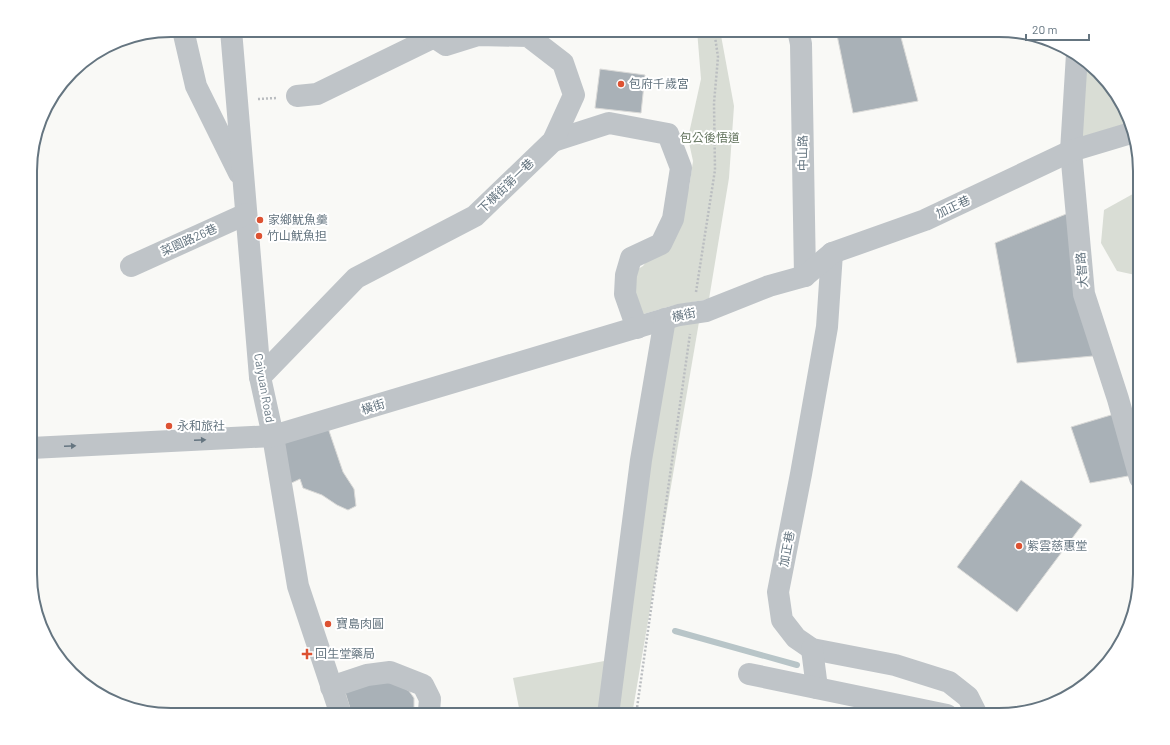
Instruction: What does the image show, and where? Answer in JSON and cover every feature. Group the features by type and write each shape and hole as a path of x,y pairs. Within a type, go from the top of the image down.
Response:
{"street":[{"path":"185,37 196,86 244,183"},
{"name":"Caiyuan Road","path":"232,37 260,377 273,436 298,586 337,708"},
{"name":"下橫街第一巷","path":"297,96 317,94 427,37"},
{"name":"下橫街第一巷","path":"437,37 446,45 472,37"},
{"name":"下橫街第一巷","path":"260,377 356,278 475,216 553,141 574,95 563,63 529,37"},
{"name":"中山路","path":"799,37 805,276"},
{"name":"大智路","path":"1076,62 1071,151 1084,294 1118,399 1133,453"},
{"path":"553,141 609,123 668,134 681,168 673,219 661,244 631,258 626,275 625,294 637,328"},
{"name":"加正巷","path":"805,276 832,253 925,220 1071,151 1127,134"},
{"name":"菜園路26巷","path":"131,266 246,214"},
{"name":"加正巷","path":"832,253 827,327 778,592 782,620 796,638 812,648 895,665 949,682 968,696 974,708"},
{"name":"橫街","path":"37,448 273,436 665,319 700,312 769,286 805,276"},
{"path":"609,708 642,460 665,319"},
{"path":"812,648 817,688"},
{"path":"331,687 366,675 390,672 423,685 430,699 429,708"},
{"path":"750,674 914,708"}],"path":[{"path":"637,708 700,312 715,170 714,103 718,57 715,37"},
{"path":"237,101 297,96"}],"green space":[{"name":"包公後悟道","path":"698,37 721,37 734,106 729,178 709,299 671,306 640,315 629,294 638,269 643,266 649,258 689,188 693,161 688,138 701,79"},
{"path":"1076,62 1094,76 1105,90 1115,104 1123,120 1127,133 1071,151"},
{"path":"1133,194 1133,274 1117,271 1101,243 1104,210"},
{"path":"700,316 633,708 613,708 668,323"},
{"path":"615,659 609,707 519,708 513,678"}],"building":[{"path":"837,37 901,37 918,101 853,113"},
{"name":"包府千歲宮","path":"600,69 645,75 641,113 595,108"},
{"path":"1076,210 1104,355 1017,363 995,243"},
{"path":"1121,412 1133,453 1133,475 1090,483 1071,427"},
{"path":"328,428 343,472 354,489 356,506 348,510 322,495 303,488 300,479 285,486 284,443"},
{"name":"紫雲慈惠堂","path":"1021,480 1082,525 1017,612 957,567"},
{"path":"375,682 397,683 409,691 414,698 414,708 350,708 345,692"}],"waterway":[{"path":"675,631 797,665"}],"place":[{"name":"包府千歲宮","path":"621,84"},
{"name":"家鄉魷魚羹","path":"260,220"},
{"name":"竹山魷魚担","path":"259,236"},
{"name":"永和旅社","path":"169,426"},
{"name":"紫雲慈惠堂","path":"1019,546"},
{"name":"寶島肉圓","path":"328,624"},
{"name":"回生堂藥局","path":"307,654"}]}
